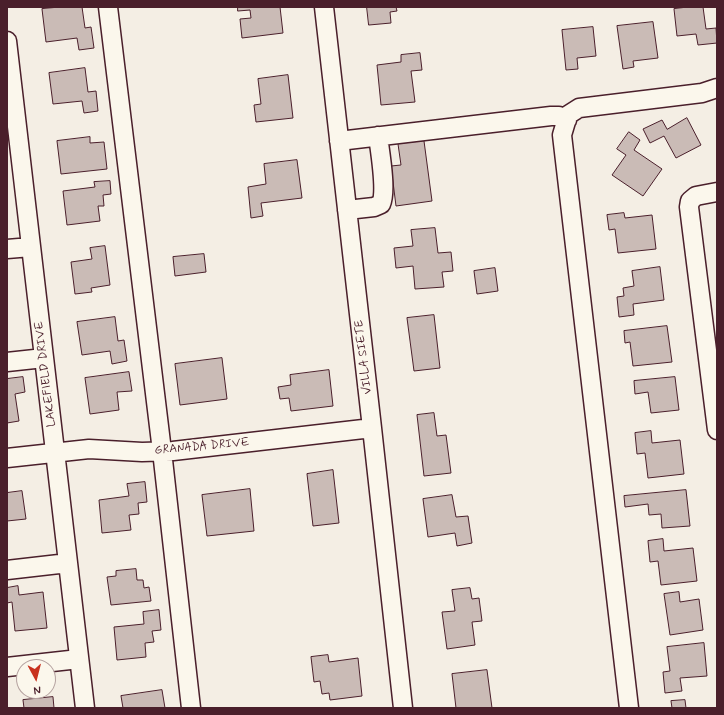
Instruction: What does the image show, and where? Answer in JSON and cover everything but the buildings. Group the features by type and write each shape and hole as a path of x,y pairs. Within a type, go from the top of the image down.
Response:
{"street":[{"path":"108,7 162,451 190,708"},
{"name":"VILLA SIETE","path":"324,7 403,708"},
{"name":"LAKEFIELD DRIVE","path":"7,41 13,151 31,247 85,708"},
{"path":"629,708 562,135 568,115 579,108 702,93 717,88"},
{"path":"339,140 551,116 559,116 567,120"},
{"path":"347,210 381,204 383,199 383,187 378,136"},
{"path":"717,192 696,196 690,201 690,207 709,293 717,430"},
{"path":"7,249 31,247"},
{"path":"7,362 44,358"},
{"name":"GRANADA DRIVE","path":"7,458 89,449 142,452 180,450 372,428"},
{"path":"7,570 68,563"},
{"path":"7,667 80,659"}]}
